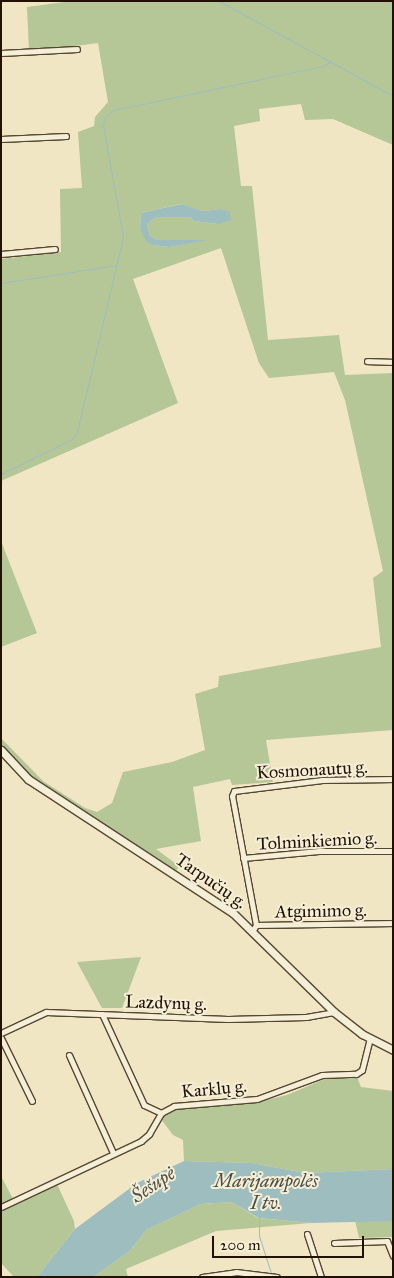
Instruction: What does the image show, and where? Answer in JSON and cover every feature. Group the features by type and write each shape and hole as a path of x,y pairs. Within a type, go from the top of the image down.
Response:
{"main road":[{"name":"Tarpučių g.","path":"1,750 28,779 255,928 334,1012 370,1039 393,1050"}],"street":[{"path":"1,53 76,49"},
{"path":"1,139 66,136"},
{"path":"1,254 55,250"},
{"path":"367,362 393,362"},
{"name":"Kosmonautų g.","path":"243,858 232,796 234,791 322,780 393,779"},
{"name":"Tolminkiemio g.","path":"243,858 319,851 393,851"},
{"path":"243,858 255,928"},
{"name":"Atgimimo g.","path":"255,928 393,923"},
{"name":"Lazdynų g.","path":"1,1033 46,1012 228,1019 306,1018 334,1012"},
{"path":"102,1014 144,1104 161,1113"},
{"path":"1,1038 32,1101"},
{"name":"Karklų g.","path":"1,1207 149,1134 161,1113 174,1106 268,1097 322,1075 356,1074 362,1070 370,1039"},
{"path":"69,1056 113,1153"},
{"path":"307,1234 322,1277"},
{"path":"334,1243 387,1241 393,1256"},
{"path":"202,1277 252,1272 276,1277"}],"green space":[{"path":"72,1 393,1 393,145 333,119 305,120 301,104 259,109 260,121 234,126 241,186 252,186 268,340 339,335 345,375 393,373 393,730 266,740 273,782 232,785 230,779 193,787 201,841 156,849 179,866 176,871 36,782 1,747 1,738 43,781 85,808 97,812 112,803 123,772 172,762 205,750 195,694 218,687 219,676 381,647 373,578 383,571 345,400 334,372 269,378 259,363 221,248 133,279 178,403 1,481 1,259 61,252 60,189 82,188 78,132 94,126 95,117 108,102 98,43 29,52 27,7","holes":["180,204 203,211 220,209 218,224 194,221 190,217 156,217 147,224 150,236 158,240 204,240 169,247 153,245 140,228 141,213"]},
{"path":"1,541 37,633 1,647"},
{"path":"141,957 122,1008 102,1008 77,962"},
{"path":"357,1077 361,1087 393,1091 393,1169 305,1173 252,1163 184,1161 183,1140 173,1135 161,1119 172,1110 254,1103 287,1095 327,1078"},
{"path":"1,1176 12,1197 19,1203 56,1182 74,1221 75,1229 37,1277 14,1277 1,1263"},
{"path":"231,1202 258,1218 311,1223 216,1231 126,1269 128,1277 93,1277 130,1251 146,1230 201,1204"},
{"path":"355,1220 393,1221 393,1237 359,1238"}],"water":[{"path":"181,204 203,211 220,209 230,212 231,220 218,224 194,221 190,217 156,217 147,224 150,236 158,240 208,240 169,247 152,245 146,241 140,228 141,213"},
{"name":"Marijampolės I tv.","path":"184,1161 252,1163 305,1173 393,1169 393,1221 311,1223 259,1218 231,1202 201,1204 146,1230 130,1251 93,1277 37,1277 75,1229 137,1183"}],"waterway":[{"path":"219,1 393,96"},
{"path":"1,474 72,439 77,432 123,237 103,125 105,117 114,110 323,66 331,61"},
{"path":"1,283 117,265"},
{"path":"259,1218 259,1236 271,1273"}],"water label":[{"name":"Šešupė","path":"153,1185"}]}
